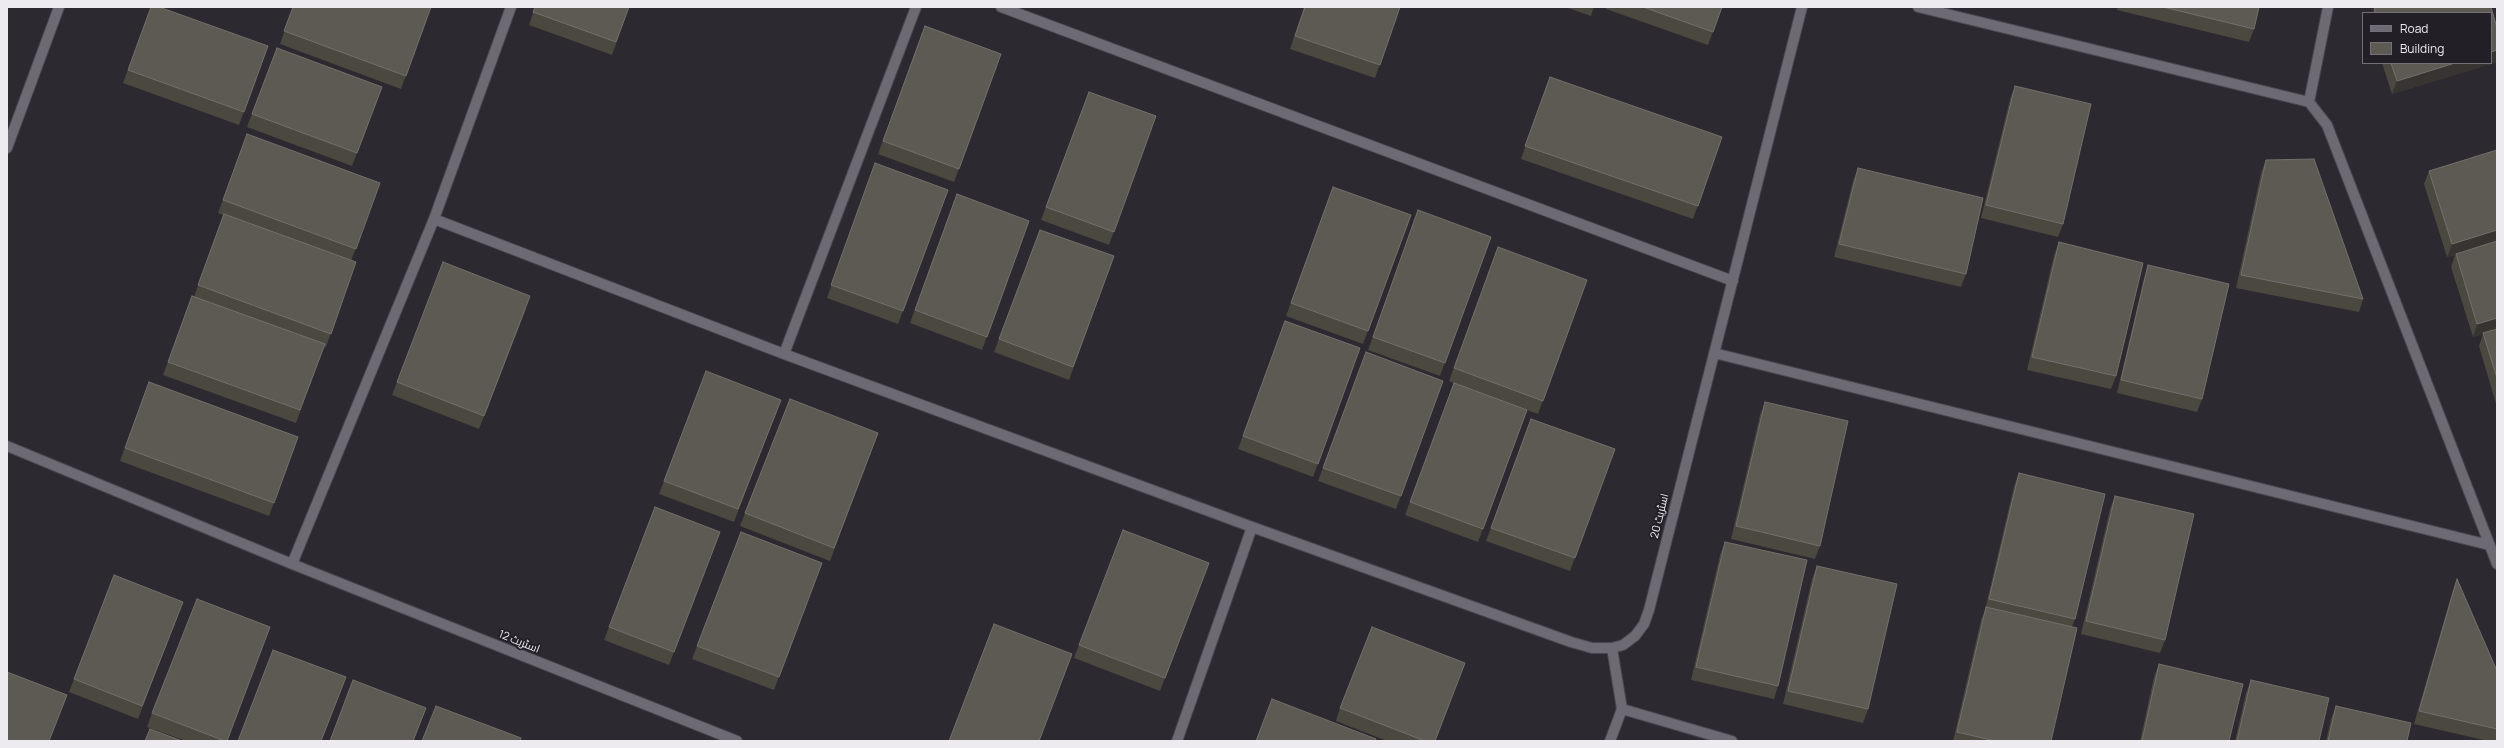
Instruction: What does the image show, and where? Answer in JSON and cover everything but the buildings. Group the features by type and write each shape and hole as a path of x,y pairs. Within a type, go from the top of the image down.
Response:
{"street":[{"path":"7,148 59,7"},
{"path":"292,564 434,219 511,7"},
{"path":"784,354 916,7"},
{"path":"1001,7 1733,281"},
{"name":"اسٹریٹ 20","path":"1612,648 1623,645 1635,636 1644,624 1802,7"},
{"path":"1918,7 2309,102 2327,125 2497,564"},
{"path":"2309,102 2328,7"},
{"path":"434,219 784,354 1252,527 1571,642 1592,648 1612,648 1622,709 1610,741"},
{"path":"1714,353 2489,545"},
{"name":"اسٹریٹ 12","path":"7,446 292,564 737,741"},
{"path":"1178,741 1252,527"},
{"path":"1622,709 1732,741"}]}
